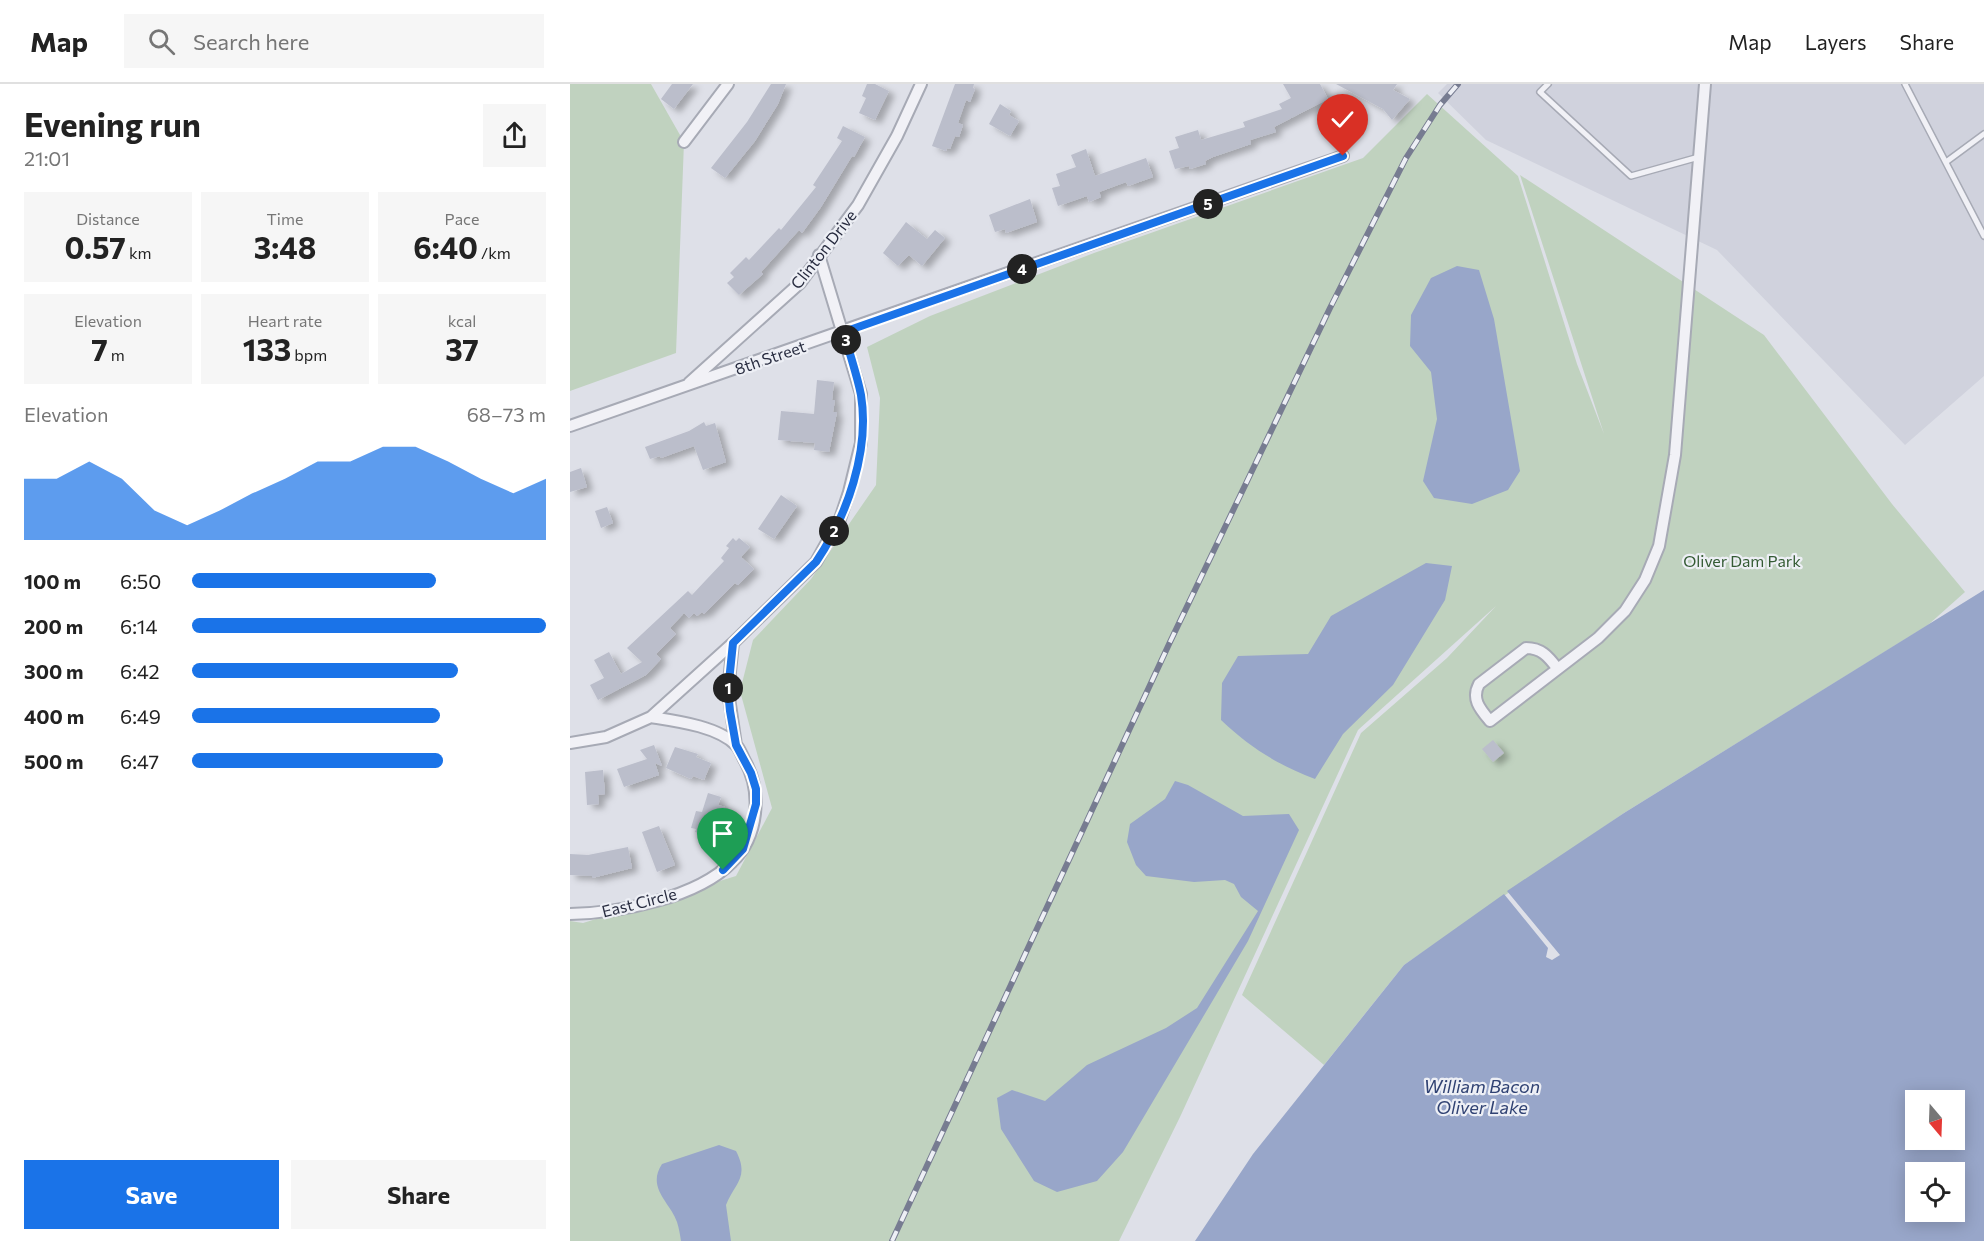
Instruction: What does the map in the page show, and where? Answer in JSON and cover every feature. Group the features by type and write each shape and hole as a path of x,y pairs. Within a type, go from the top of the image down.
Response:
{"street":[{"path":"684,142 728,84"},
{"name":"Clinton Drive","path":"687,385 800,283 858,205 897,136 921,84"},
{"path":"1557,668 1545,654 1535,648 1526,648 1479,684 1474,692 1476,702 1490,721 1598,638 1625,611 1645,580 1659,546 1676,455 1705,84"},
{"name":"8th Street","path":"570,426 1343,156"},
{"path":"570,743 606,737 651,717 733,643 816,562 840,519 861,443 861,394 819,255"},
{"path":"733,643 728,691 736,745"},
{"path":"651,717 704,727 736,745"},
{"name":"East Circle","path":"570,914 628,907 670,896 709,879 733,862 748,836 756,804 756,789 751,773 736,745"}],"lane":[{"path":"1548,84 1540,92 1631,176 1699,157"},
{"path":"1905,84 1984,236"},
{"path":"1946,162 1984,134"}],"shaded area":[{"path":"1447,84 1984,84 1984,376 1905,445 1717,250 1486,140 1438,93"}],"green space":[{"path":"570,84 651,84 684,142 676,353 570,391"},
{"name":"Oliver Dam Park","path":"1427,94 1518,176 1577,364 1604,434 1520,175 1764,335 1892,504 1965,592 1928,625 1624,813 1404,965 1324,1065 1242,995 1361,733 1447,658 1496,606 1358,730 1180,1117 1119,1241 570,1241 570,921 583,923 736,876 772,808 740,691 753,640 811,579 876,485 880,398 867,347 930,316 1094,253 1363,158"}],"water":[{"path":"1457,266 1479,270 1494,319 1520,471 1508,490 1472,504 1434,498 1423,481 1437,419 1431,372 1410,346 1411,315 1431,278"},
{"path":"1426,563 1452,566 1445,600 1393,685 1343,734 1315,779 1265,754 1221,720 1222,683 1238,656 1308,654 1331,616"},
{"name":"William Bacon Oliver Lake","path":"1984,590 1984,1241 1195,1241 1253,1154 1404,965 1504,894 1548,948 1546,957 1552,960 1560,955 1507,891 1624,813"},
{"path":"1175,781 1188,785 1243,816 1289,814 1299,830 1248,941 1123,1152 1097,1181 1057,1192 1034,1181 1001,1129 997,1098 1012,1090 1045,1101 1087,1065 1166,1028 1197,1008 1258,911 1241,897 1234,884 1225,880 1194,882 1146,876 1136,865 1127,842 1130,824 1165,799"},
{"path":"719,1145 736,1151 741,1168 739,1180 726,1205 731,1241 681,1241 674,1215 658,1188 658,1173 662,1164"}],"building":[{"path":"672,84 693,84 674,109 661,99"},
{"path":"771,84 786,84 778,104 755,141 725,178 711,168 747,122"},
{"path":"867,84 875,84 889,91 875,120 859,113 866,98 862,96"},
{"path":"955,84 974,84 975,89 970,102 966,100 958,123 963,125 959,137 955,136 950,149 947,148 946,151 932,146"},
{"path":"1283,84 1320,84 1328,99 1274,127 1276,132 1250,140 1251,144 1213,157 1205,161 1206,164 1190,169 1189,166 1175,169 1169,151 1179,148 1175,137 1198,130 1201,140 1245,127 1243,122 1282,109 1279,104 1291,98"},
{"path":"1336,84 1397,84 1393,90 1410,99 1392,120 1383,109"},
{"path":"1000,104 1011,111 1009,115 1019,121 1010,136 989,124"},
{"path":"843,126 865,137 854,157 852,156 802,233 799,230 761,272 763,274 739,295 727,283 734,277 730,273 746,257 749,260 779,228 781,230 816,187 813,185 842,141 837,138"},
{"path":"1086,149 1095,176 1146,158 1153,177 1128,186 1126,182 1099,192 1101,197 1089,202 1087,196 1058,206 1052,188 1060,186 1056,174 1076,167 1071,155"},
{"path":"1030,199 1037,222 1006,233 1005,229 995,232 989,215"},
{"path":"906,222 927,239 935,230 945,238 922,266 909,255 898,266 883,253"},
{"path":"817,380 834,382 833,412 837,412 829,452 814,450 815,443 778,440 781,411 814,414"},
{"path":"704,422 706,426 715,423 726,462 703,470 694,446 661,458 660,456 650,459 645,447 689,431"},
{"path":"581,468 587,487 570,492 570,472"},
{"path":"781,495 797,506 774,539 758,529"},
{"path":"607,507 613,523 601,528 595,511"},
{"path":"733,538 736,541 739,538 750,547 741,557 754,569 738,585 735,583 704,614 702,612 697,616 694,613 689,618 684,613 670,628 676,634 656,654 661,659 646,675 598,700 590,685 604,678 594,660 609,652 621,674 642,662 627,648 688,591 692,595 724,561 721,558 729,548 726,546"},
{"path":"1493,740 1504,753 1493,762 1482,749"},
{"path":"654,745 662,766 655,763 659,775 624,787 617,769 647,759 640,750"},
{"path":"675,747 698,754 696,757 711,763 704,780 693,776 691,779 666,768"},
{"path":"603,770 605,794 598,795 599,804 587,805 585,772"},
{"path":"708,793 721,797 718,805 725,807 714,839 695,832 696,829 691,828 696,811 702,812"},
{"path":"659,826 675,865 657,872 642,832"},
{"path":"628,847 632,868 592,878 592,876 570,875 570,854 588,855"}],"railway":[{"path":"892,1241 1170,642 1330,308 1406,158 1440,105 1458,84"}],"route":[{"path":"723,870 743,849 756,804 756,789 751,773 736,745 730,711 728,691 733,643 816,562 840,519 861,443 861,394 844,332 1343,156"}]}
